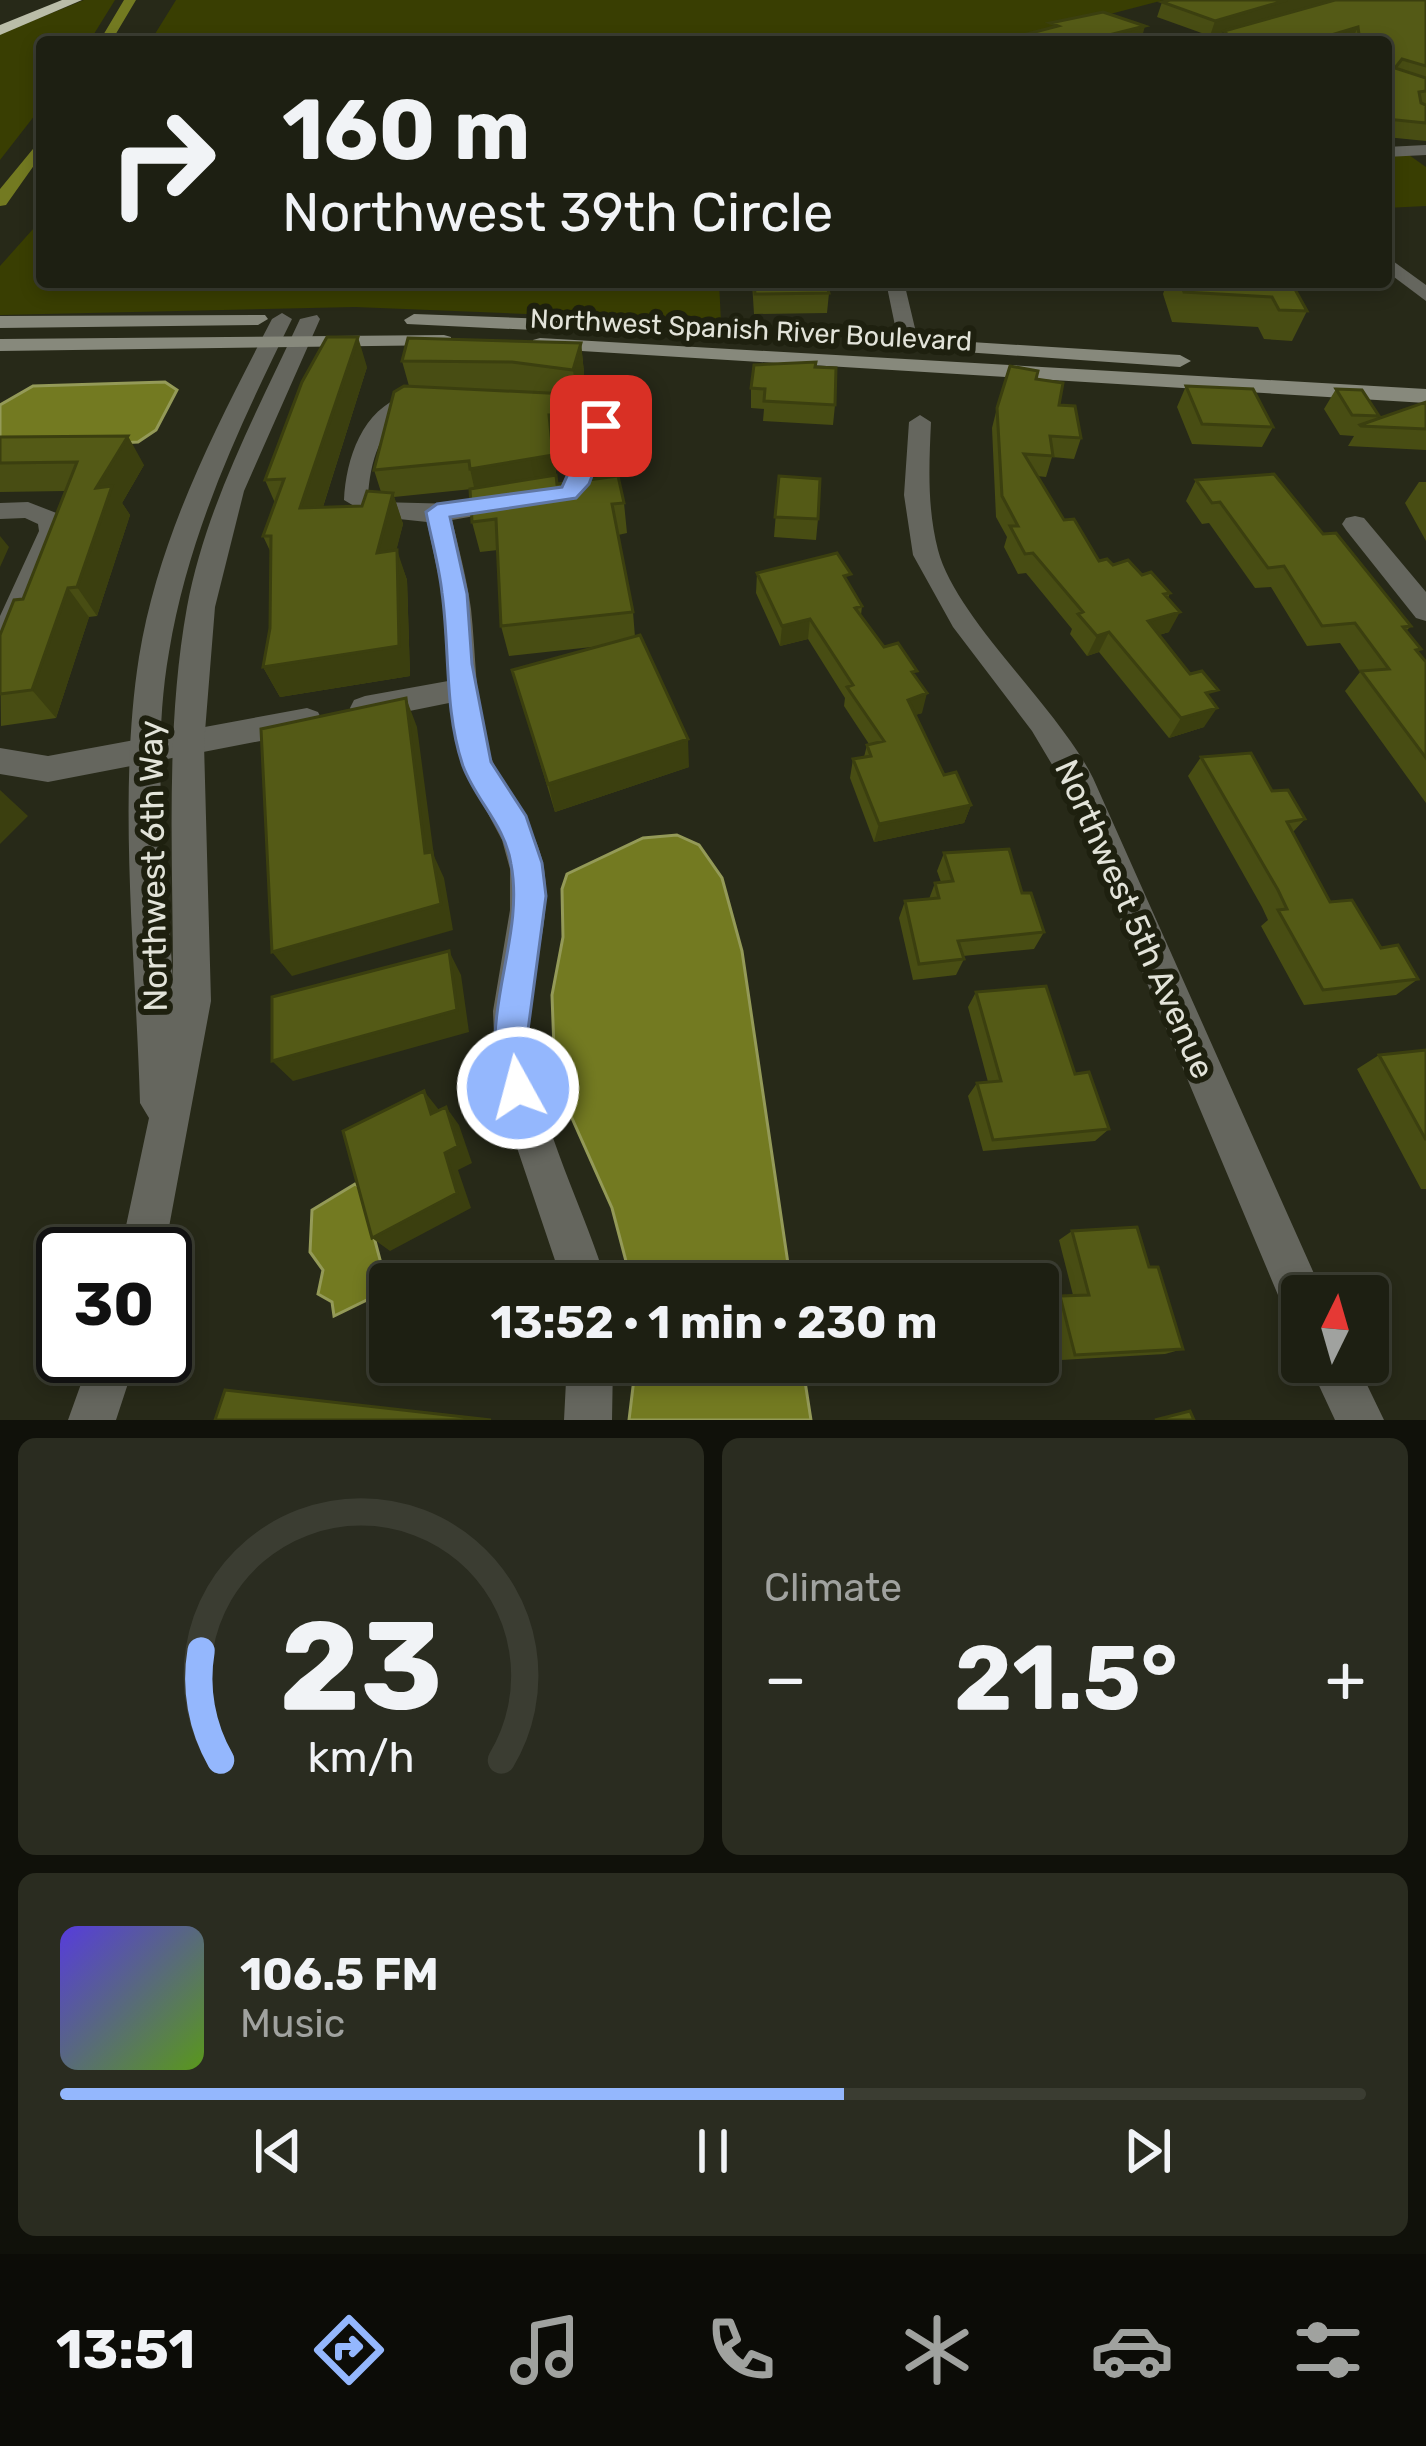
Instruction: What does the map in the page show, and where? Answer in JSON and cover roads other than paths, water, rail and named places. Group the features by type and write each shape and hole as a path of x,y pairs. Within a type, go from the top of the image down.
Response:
{"highway":[{"path":"0,19 48,0"},
{"path":"0,30 75,0"}],"main road":[{"name":"Northwest Spanish River Boulevard","path":"0,322 277,329"},
{"name":"Northwest Spanish River Boulevard","path":"322,324 469,341 1426,396"},
{"name":"Northwest Spanish River Boulevard","path":"0,345 322,324 556,325 1426,375"},
{"path":"690,353 783,349 874,353 909,345"}],"street":[{"path":"1392,152 1426,150"},
{"path":"1392,267 1426,295"},
{"path":"896,288 909,345"},
{"name":"Northwest 6th Way","path":"147,1227 192,1001 189,744 208,568 239,474 322,324"},
{"name":"Northwest 6th Way","path":"162,1151 146,752 157,636 185,526 220,442 277,329"},
{"path":"427,401 572,408 595,417 601,426 578,484 568,493 437,512 380,513 364,509 356,500 376,422 388,410 406,402 427,401"},
{"name":"Northwest 5th Avenue","path":"920,422 916,495 926,555 963,620 1043,723 1077,778 1292,1275"},
{"path":"0,511 41,514 50,520 52,531 0,646"},
{"path":"437,512 455,594 463,689 477,765 515,825 527,863 530,896 511,1030 518,1088 580,1263"},
{"path":"1355,524 1426,611"},
{"path":"0,761 48,769 463,689"},
{"path":"92,1420 105,1383"},
{"path":"588,1420 589,1383"},
{"path":"1342,1383 1360,1420"}],"waterway":[{"path":"109,36 130,0"},
{"path":"0,201 36,151"}]}
